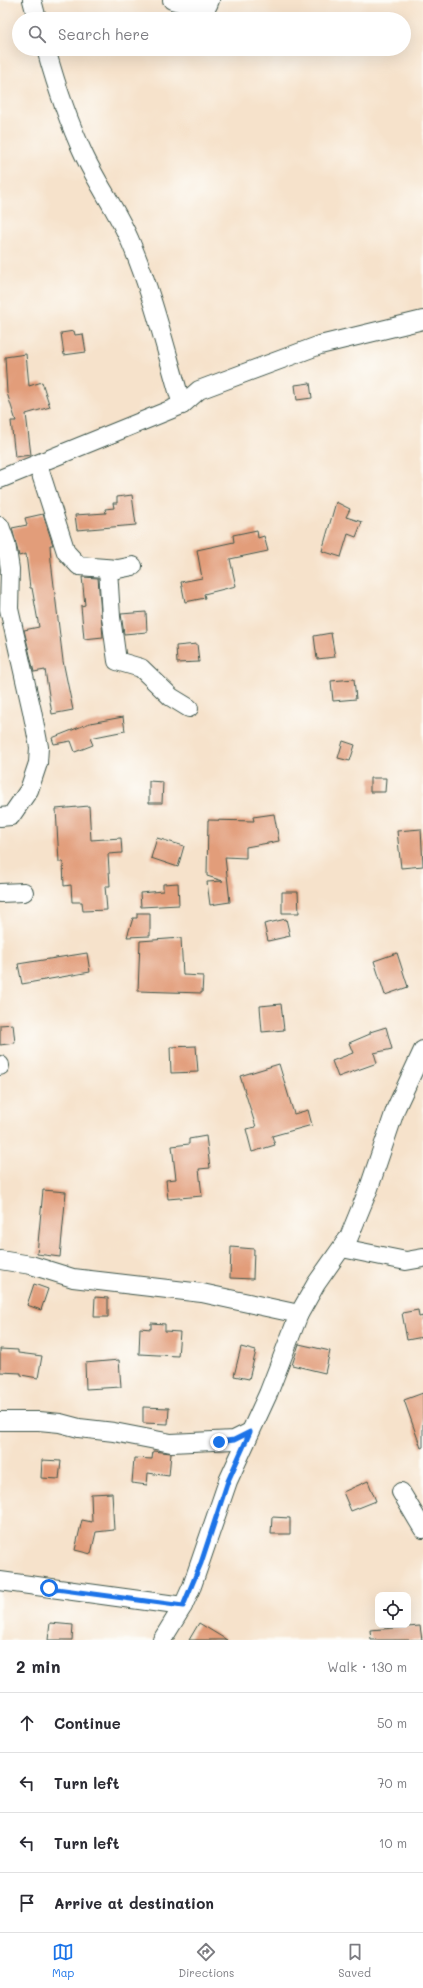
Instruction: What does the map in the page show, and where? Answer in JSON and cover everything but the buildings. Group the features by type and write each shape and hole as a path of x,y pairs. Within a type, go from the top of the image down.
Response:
{"street":[{"path":"32,0 35,12"},
{"path":"172,0 195,6 208,4 210,0"},
{"path":"48,56 54,78 84,155 131,242 144,278 182,405"},
{"path":"0,479 38,465 182,405 199,390 320,344 423,320"},
{"path":"38,465 66,552 79,566 108,569 133,566"},
{"path":"0,526 6,543 10,569 9,609 32,711 38,747 38,763 29,790 11,816 0,817"},
{"path":"108,569 111,617 117,661 141,668 170,697 188,708"},
{"path":"0,893 24,892"},
{"path":"162,1640 183,1606 201,1563 228,1481 268,1394 299,1314 316,1284 342,1248 359,1213 396,1108 423,1050"},
{"path":"342,1248 406,1261 423,1258"},
{"path":"0,1260 31,1265 73,1278 202,1294 299,1314"},
{"path":"0,1421 39,1421 60,1423 78,1428 114,1432 171,1443 234,1440 250,1432"},
{"path":"401,1492 423,1529"},
{"path":"0,1581 183,1606"}],"route":[{"path":"49,1588 183,1606 201,1563 228,1481 250,1432 241,1438 219,1442"}]}
